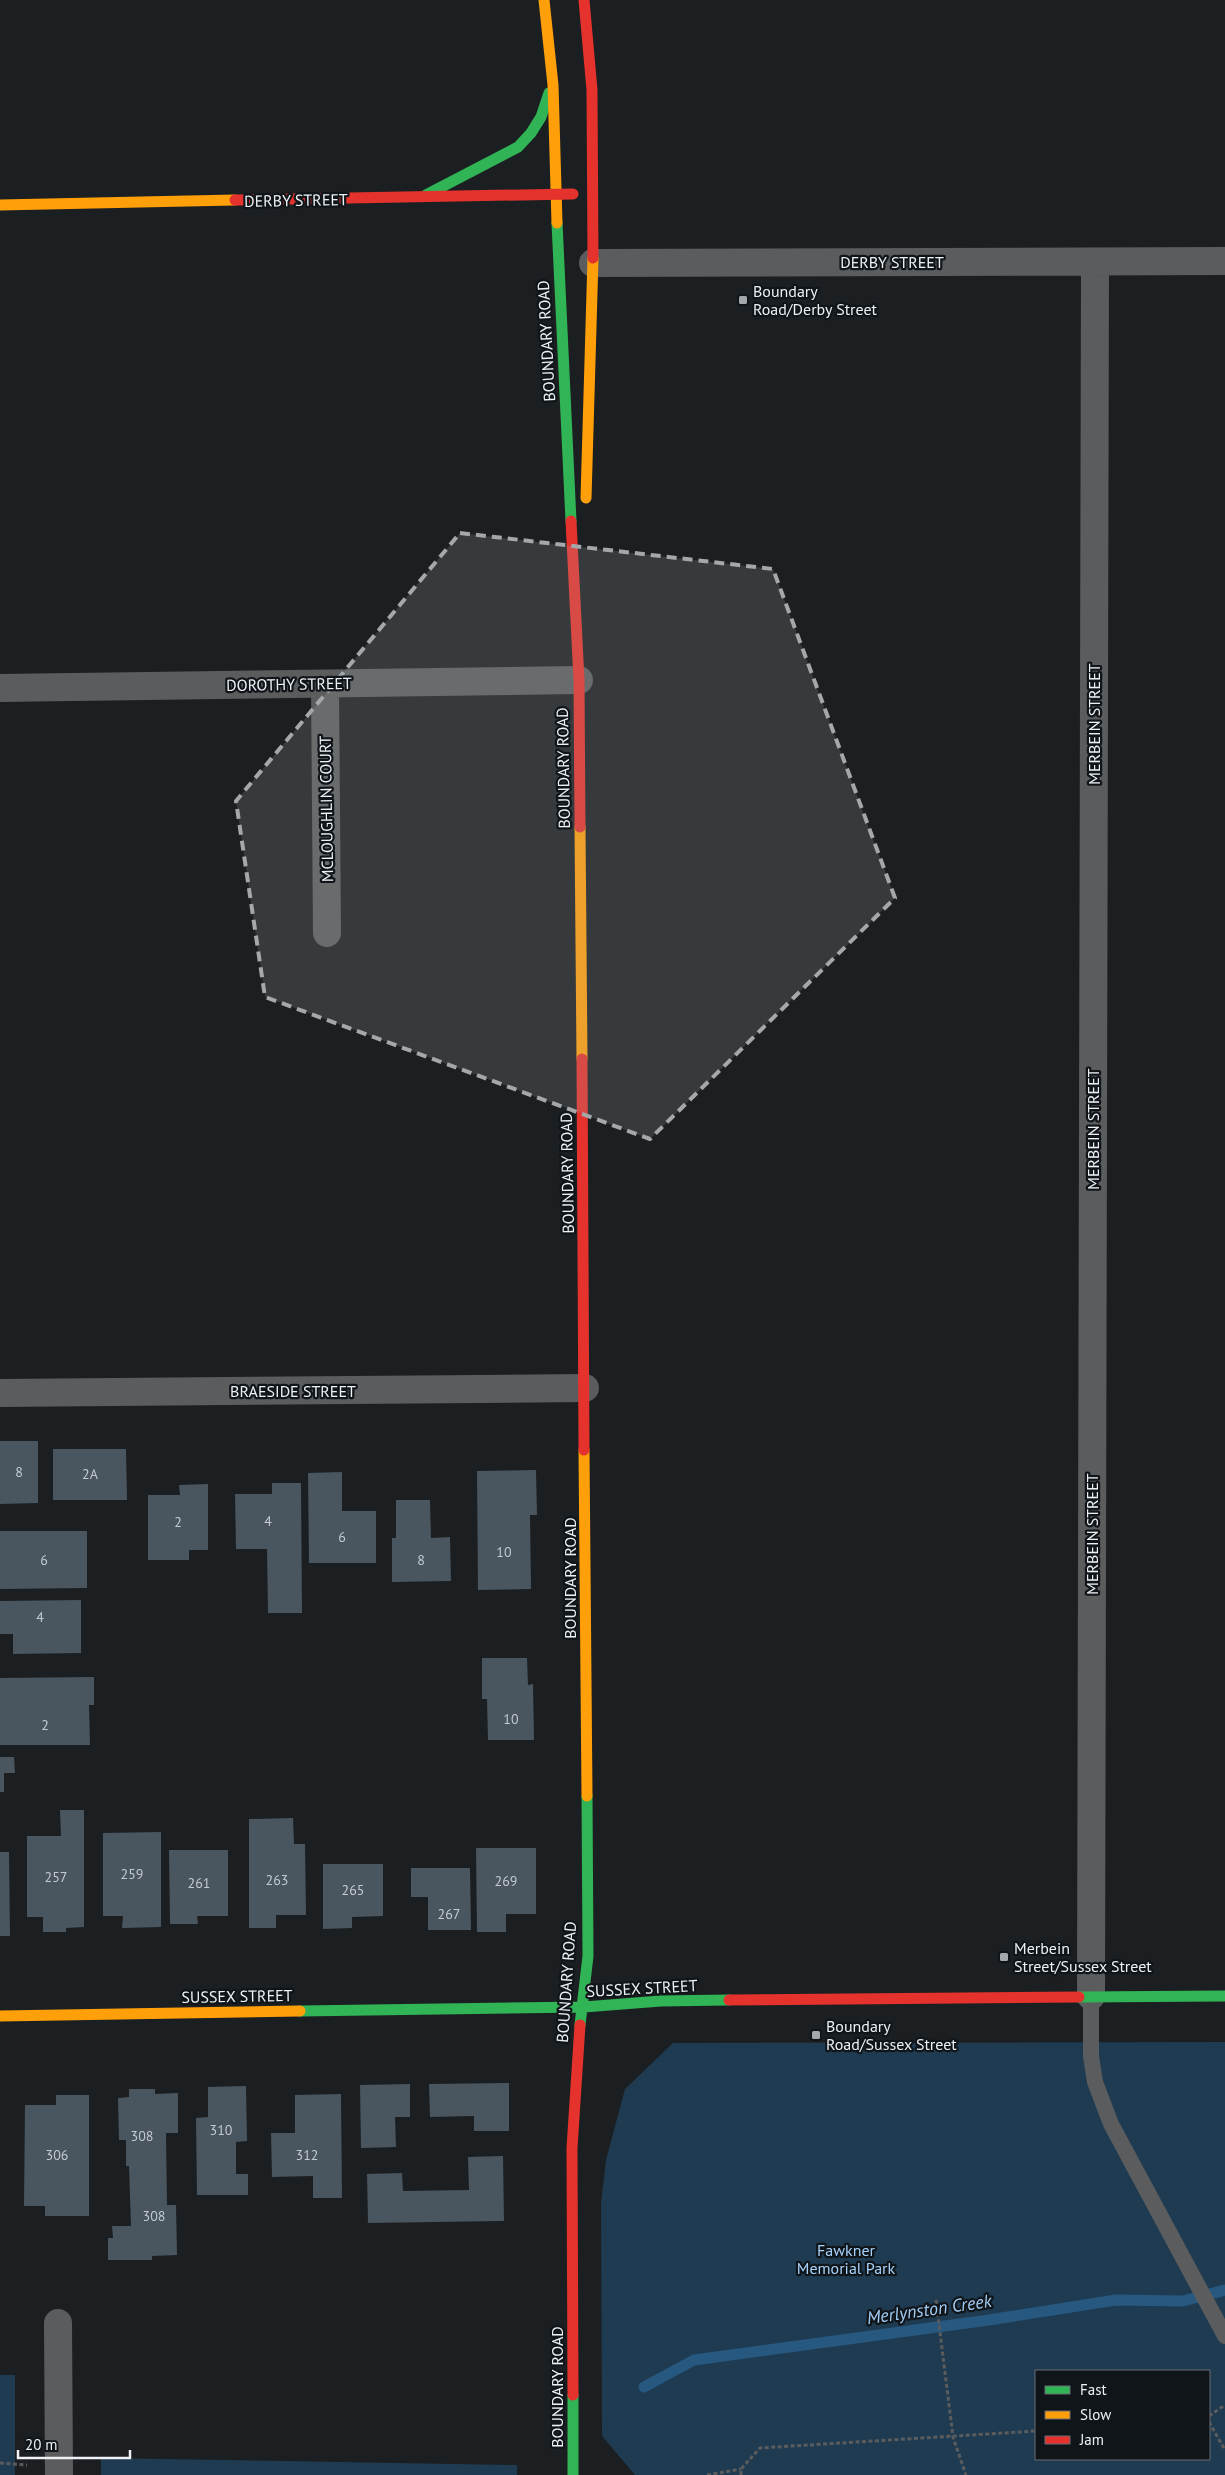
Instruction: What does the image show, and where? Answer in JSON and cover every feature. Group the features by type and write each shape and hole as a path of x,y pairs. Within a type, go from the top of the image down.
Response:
{"main road":[{"name":"BOUNDARY ROAD","path":"544,0 552,85 556,194 576,264 586,515"},
{"name":"BOUNDARY ROAD","path":"573,2475 572,2148 577,2056 584,2007 588,1956 576,264 592,193 592,90 584,0"},
{"path":"420,198 518,147 531,133 540,117 552,85"},
{"name":"DERBY STREET","path":"0,205 420,198 592,193"},
{"name":"BOUNDARY ROAD","path":"579,680 584,544"},
{"name":"SUSSEX STREET","path":"0,2016 584,2007 661,2002 1225,1996"}],"street":[{"name":"DERBY STREET","path":"576,264 1225,261"},
{"name":"MERBEIN STREET","path":"1091,1996 1095,262"},
{"name":"DOROTHY STREET","path":"0,688 579,680"},
{"name":"MCLOUGHLIN COURT","path":"325,684 328,933"},
{"name":"BRAESIDE STREET","path":"0,1393 585,1388"},
{"path":"58,2323 59,2475"}],"lane":[{"path":"1091,1996 1091,2056 1095,2082 1111,2124 1225,2336"}],"path":[{"path":"936,2300 953,2437 966,2475"},
{"path":"1210,2415 1225,2405"},
{"path":"1210,2424 1224,2446"},
{"path":"741,2475 741,2470 760,2448 1035,2431"},
{"path":"0,2463 25,2465"},
{"path":"706,2475 741,2470"}],"highlighted area":[{"path":"460,533 773,569 895,898 650,1139 265,997 236,801"}],"green space":[{"name":"Fawkner Memorial Park","path":"1225,2042 1225,2475 635,2475 602,2436 601,2203 606,2160 625,2089 673,2043"},
{"path":"0,2375 15,2375 15,2475 0,2475"},
{"path":"101,2458 517,2465 517,2475 101,2475"}],"building":[{"path":"0,1441 38,1441 38,1503 0,1504"},
{"path":"53,1449 126,1449 127,1500 53,1500"},
{"path":"536,1470 537,1515 530,1515 531,1589 478,1590 477,1471"},
{"path":"342,1472 342,1511 376,1511 376,1563 309,1563 308,1473"},
{"path":"272,1483 301,1483 302,1613 268,1613 267,1549 236,1549 235,1494 272,1494"},
{"path":"208,1484 208,1550 189,1550 189,1560 148,1560 148,1495 180,1495 179,1485"},
{"path":"396,1500 430,1500 431,1538 450,1537 451,1581 392,1582 392,1538 396,1538"},
{"path":"0,1531 87,1531 87,1588 0,1589"},
{"path":"81,1600 81,1653 13,1654 13,1634 0,1634 0,1601"},
{"path":"482,1658 527,1658 528,1685 533,1684 534,1740 488,1740 487,1699 482,1699"},
{"path":"94,1677 94,1705 89,1705 90,1745 0,1745 0,1678"},
{"path":"0,1757 14,1757 15,1773 4,1773 4,1792 0,1792"},
{"path":"60,1810 84,1810 84,1927 66,1928 66,1932 43,1932 43,1917 27,1917 27,1836 61,1836"},
{"path":"293,1818 294,1844 305,1844 306,1915 276,1915 276,1928 249,1928 249,1819"},
{"path":"161,1832 161,1927 122,1928 123,1916 103,1916 103,1833"},
{"path":"476,1848 536,1848 536,1914 506,1914 506,1932 477,1932"},
{"path":"169,1850 228,1850 228,1916 197,1916 198,1924 170,1924"},
{"path":"0,1852 9,1852 10,1936 0,1936"},
{"path":"323,1864 383,1864 383,1916 352,1917 352,1928 323,1929"},
{"path":"411,1868 470,1868 471,1930 428,1930 428,1897 411,1897"},
{"path":"509,2083 509,2131 474,2131 474,2116 430,2117 429,2084"},
{"path":"410,2084 410,2117 395,2117 396,2147 361,2148 360,2085"},
{"path":"246,2086 247,2141 236,2142 236,2174 248,2174 248,2195 197,2195 196,2118 208,2117 208,2087"},
{"path":"129,2089 155,2089 155,2094 178,2093 178,2133 166,2133 167,2205 176,2205 177,2255 152,2256 152,2260 108,2260 108,2238 113,2238 112,2226 131,2226 129,2166 126,2166 126,2140 119,2140 118,2098 129,2097"},
{"path":"341,2094 342,2198 313,2198 313,2176 272,2177 271,2133 295,2133 295,2095"},
{"path":"56,2095 89,2095 89,2216 45,2216 45,2206 24,2206 25,2105 56,2105"},
{"path":"503,2156 504,2221 368,2223 367,2174 402,2173 403,2191 469,2190 468,2157"}],"waterway":[{"name":"Merlynston Creek","path":"644,2387 694,2360 989,2320 1116,2300 1183,2301 1225,2290"}],"traffic: fast":[{"path":"426,195 518,147 531,133 541,117 549,93"},
{"path":"557,223 571,521"},
{"path":"580,2025 588,1956 587,1796"},
{"path":"1079,1997 1225,1996"},
{"path":"300,2011 584,2007 661,2001 729,2000"},
{"path":"573,2395 573,2475"}],"traffic: slow":[{"path":"544,0 553,85 557,223"},
{"path":"0,205 235,200"},
{"path":"586,498 593,258"},
{"path":"580,827 582,1059"},
{"path":"584,1450 587,1796"},
{"path":"0,2016 300,2011"}],"traffic: jam":[{"path":"584,0 592,90 593,258"},
{"path":"235,200 573,194"},
{"path":"571,521 579,680 580,827"},
{"path":"582,1059 584,1450"},
{"path":"729,2000 1079,1997"},
{"path":"573,2395 572,2148 580,2025"}],"place":[{"name":"Boundary Road/Derby Street","path":"743,300"},
{"name":"Merbein Street/Sussex Street","path":"1004,1957"},
{"name":"Boundary Road/Sussex Street","path":"816,2035"}]}
